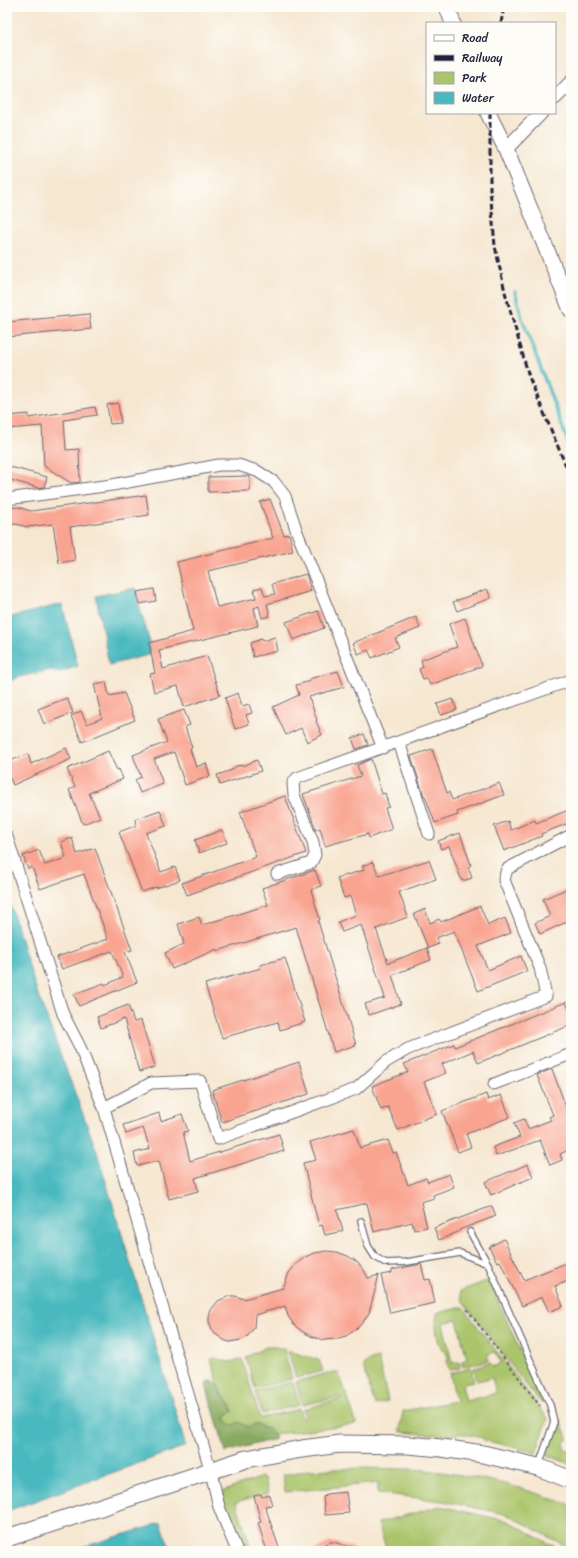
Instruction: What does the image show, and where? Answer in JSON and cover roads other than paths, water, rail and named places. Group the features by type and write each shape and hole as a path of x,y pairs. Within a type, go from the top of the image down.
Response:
{"main road":[{"path":"447,7 453,22"},
{"path":"488,114 506,149 571,310"},
{"path":"7,1538 211,1472 246,1459 340,1444 408,1444 483,1454 538,1467 571,1480"}],"street":[{"path":"556,97 571,82"},
{"path":"506,149 540,114"},
{"path":"7,499 112,485 218,465 238,465 257,471 274,482 285,496 297,532 382,748"},
{"path":"277,874 310,863 315,854 313,842 294,795 293,783 297,778 571,680"},
{"path":"399,742 429,834"},
{"path":"104,1108 151,1082 200,1081 218,1138 356,1089 386,1062 408,1049 546,996 540,968 504,880 507,869 571,834"},
{"path":"7,838 63,1014 80,1047 104,1108 211,1472 219,1507 237,1551"},
{"path":"494,1084 571,1054"}],"lane":[{"path":"361,1221 368,1246 375,1257 386,1263 407,1262 460,1253 488,1264"},
{"path":"470,1232 488,1264 550,1405 554,1422 538,1467"}],"water":[{"path":"136,588 139,605 149,640 149,653 148,655 109,665 96,596"},
{"path":"62,604 78,666 57,673 50,670 19,677 7,682 7,618"},
{"path":"7,894 36,989 96,1149 186,1446 7,1511"},
{"path":"161,1523 171,1551 70,1551"}],"waterway":[{"path":"515,292 522,318 571,450"}],"railway":[{"path":"501,22 504,7"},
{"path":"490,114 490,188 495,246 505,292 529,377 571,478"}]}
